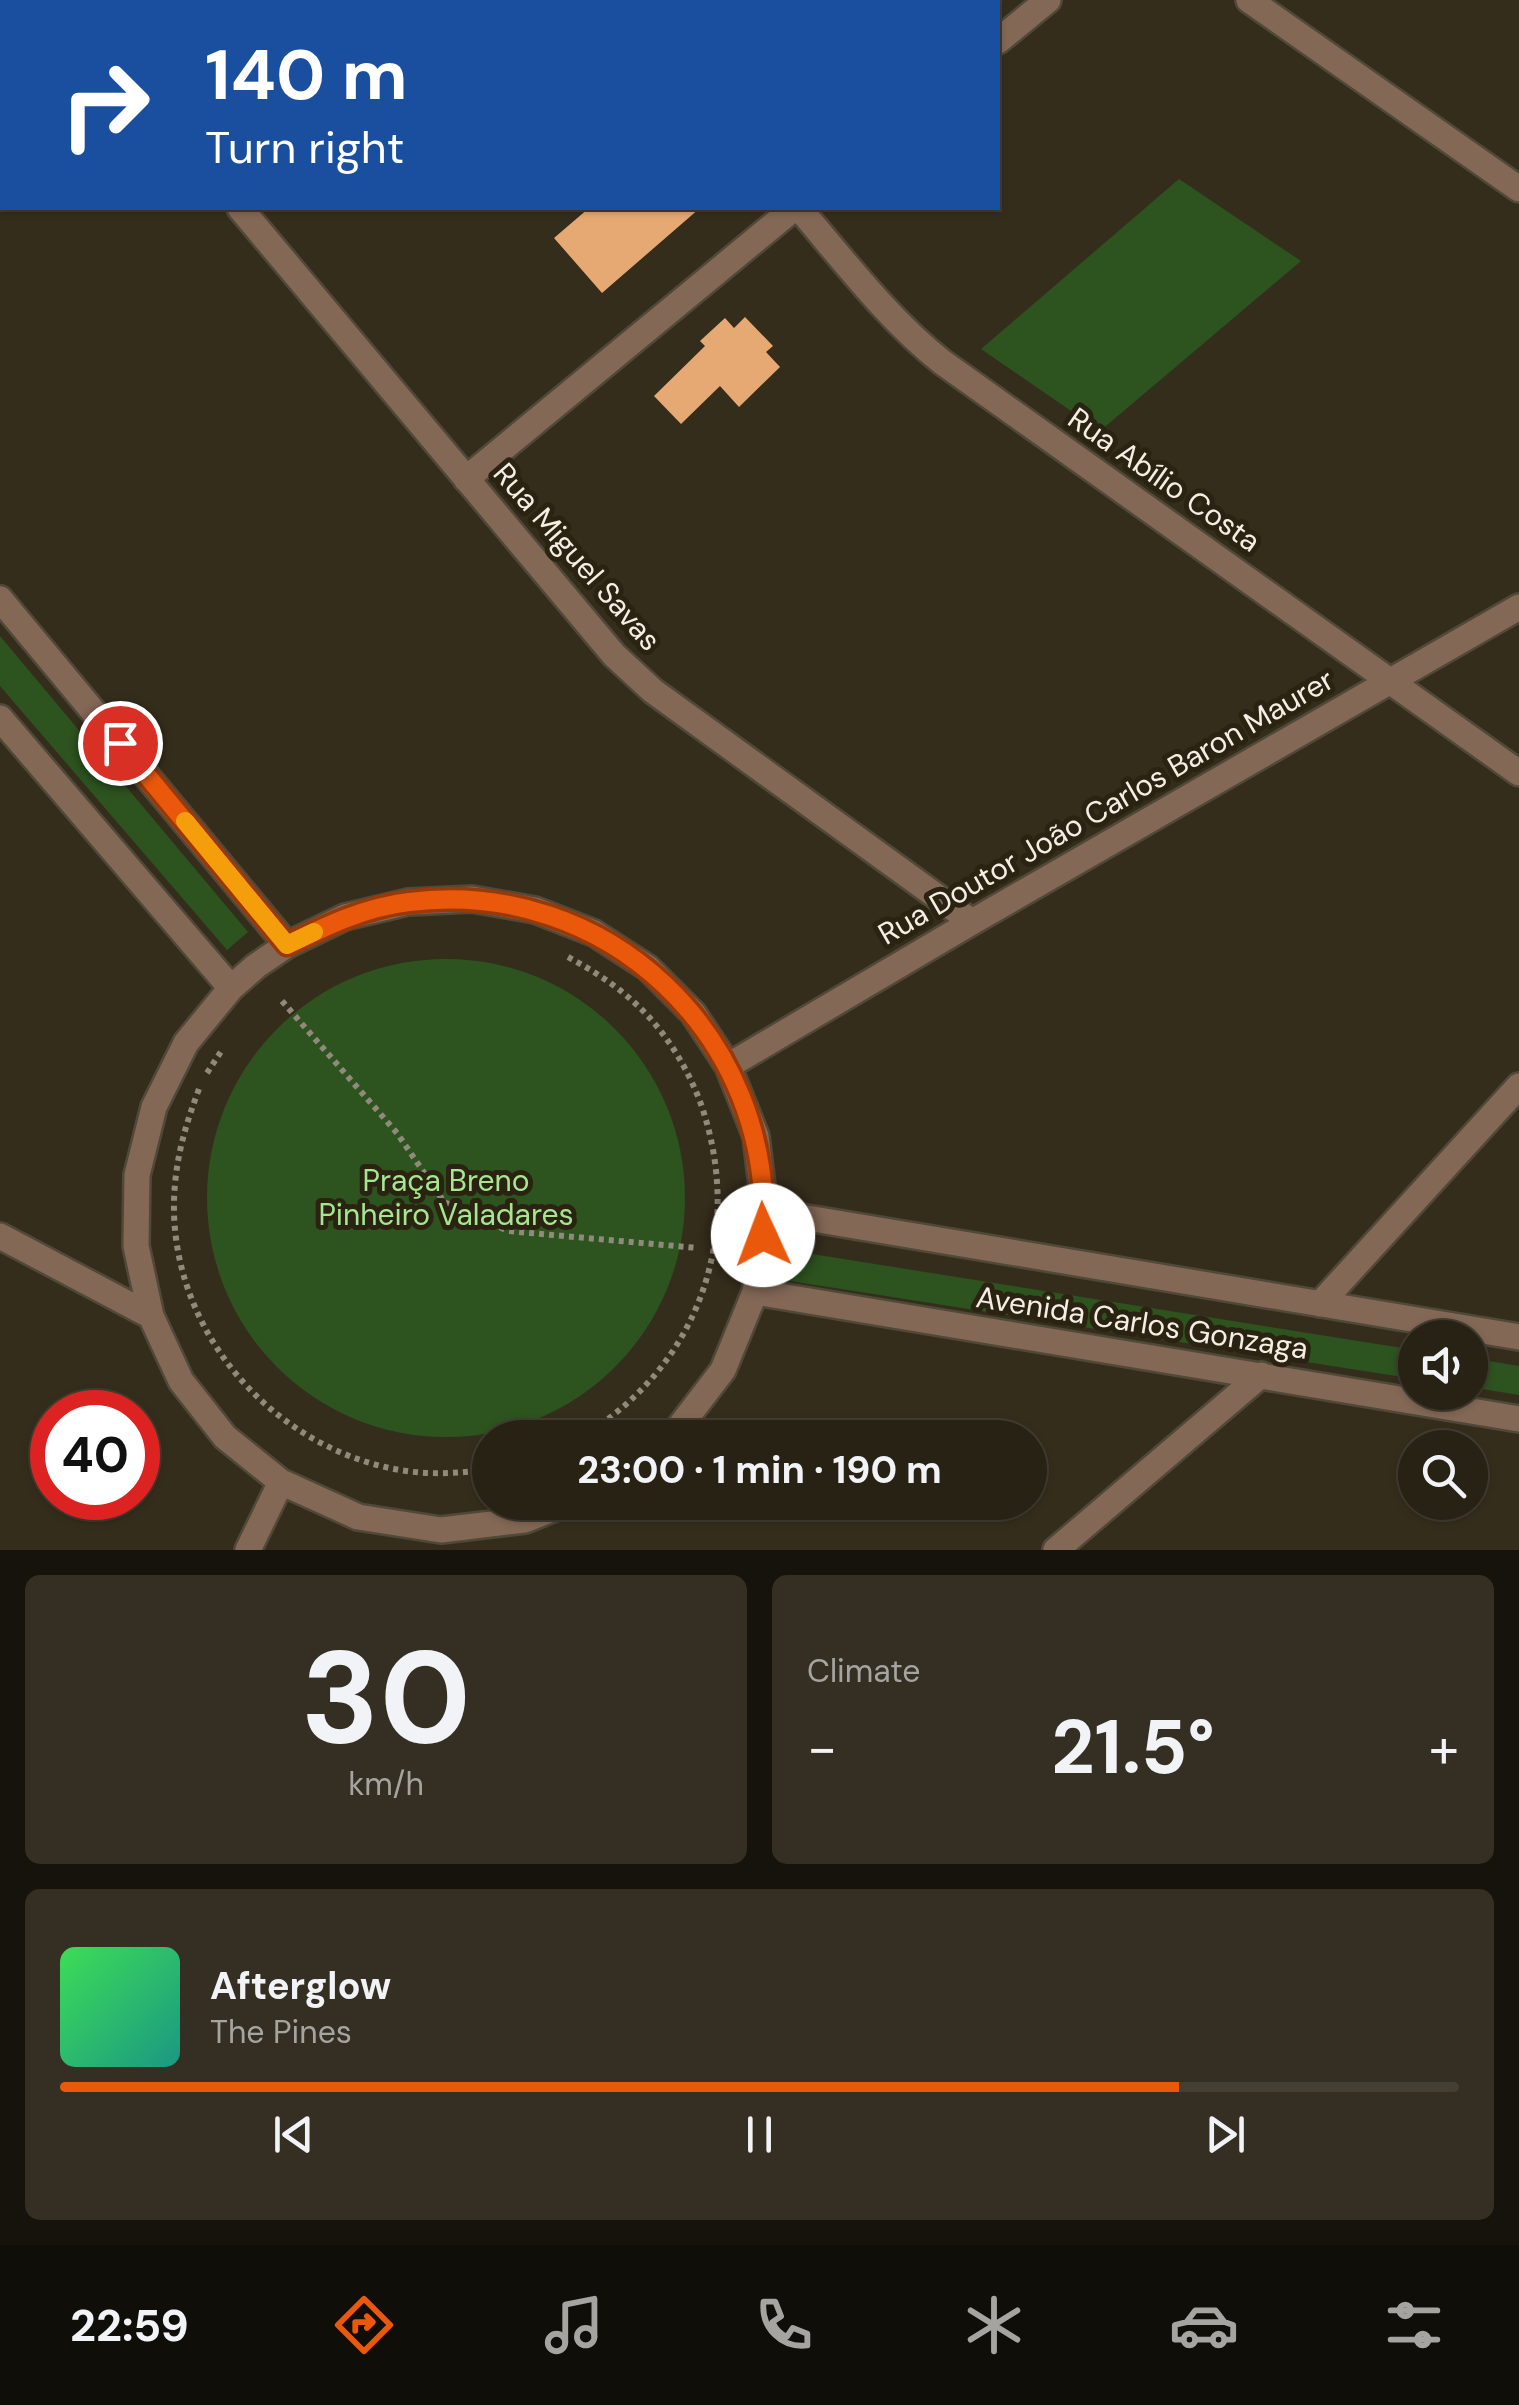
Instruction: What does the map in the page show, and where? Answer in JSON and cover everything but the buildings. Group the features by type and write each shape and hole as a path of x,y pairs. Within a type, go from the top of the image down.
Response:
{"street":[{"path":"1000,39 1048,0"},
{"path":"1249,0 1519,190"},
{"name":"Rua Miguel Savas","path":"242,210 614,655 652,691 972,922"},
{"path":"466,479 795,210"},
{"name":"Rua Abílio Costa","path":"799,210 886,311 927,350 1519,773"},
{"path":"0,599 287,945"},
{"name":"Rua Doutor João Carlos Baron Maurer","path":"728,1066 1519,607"},
{"path":"0,718 231,988"},
{"path":"526,1520 441,1530 358,1517 282,1482 225,1437 181,1381 151,1316 136,1246 137,1175 154,1106 186,1043 231,988 287,945 345,917 408,902 472,900 534,910 594,933 648,968 693,1013 728,1066 756,1136 764,1211 755,1292 723,1370 685,1420"},
{"path":"1320,1304 1519,1086"},
{"name":"Avenida Carlos Gonzaga","path":"764,1211 1519,1338"},
{"path":"0,1236 151,1316"},
{"name":"Avenida Carlos Gonzaga","path":"755,1292 1519,1419"},
{"path":"1056,1550 1260,1376"},
{"path":"248,1550 282,1482"}],"path":[{"path":"556,950 600,974 638,1005 670,1043 694,1086 712,1140 719,1196 714,1251 700,1302 676,1348 644,1389 608,1420"},
{"path":"282,1001 397,1132 444,1202 508,1231 698,1248"},
{"path":"224,1046 203,1078 183,1131 174,1187 177,1243 191,1298 219,1354 259,1401 309,1438 356,1459 407,1471 472,1472"}],"green space":[{"path":"1179,179 1301,261 1100,431 981,349"},
{"path":"0,636 248,932 227,950 0,686"},
{"name":"Praça Breno Pinheiro Valadares","path":"423,960 469,960 515,969 559,987 598,1013 631,1046 657,1085 675,1129 684,1175 684,1221 675,1267 657,1311 631,1350 598,1383 559,1409 534,1420 472,1420 469,1436 423,1436 377,1427 333,1409 294,1383 261,1350 235,1311 217,1267 208,1221 208,1175 217,1129 235,1085 261,1046 294,1013 333,987 377,969"},
{"path":"787,1250 1398,1347 1398,1376 784,1280"},
{"path":"1488,1361 1519,1366 1519,1395 1488,1390"}],"slow traffic":[{"path":"185,821 287,945 314,932"}],"route":[{"path":"120,743 287,945 345,917 408,902 472,900 534,910 594,933 648,968 693,1013 728,1066 756,1136 763,1235"}]}
